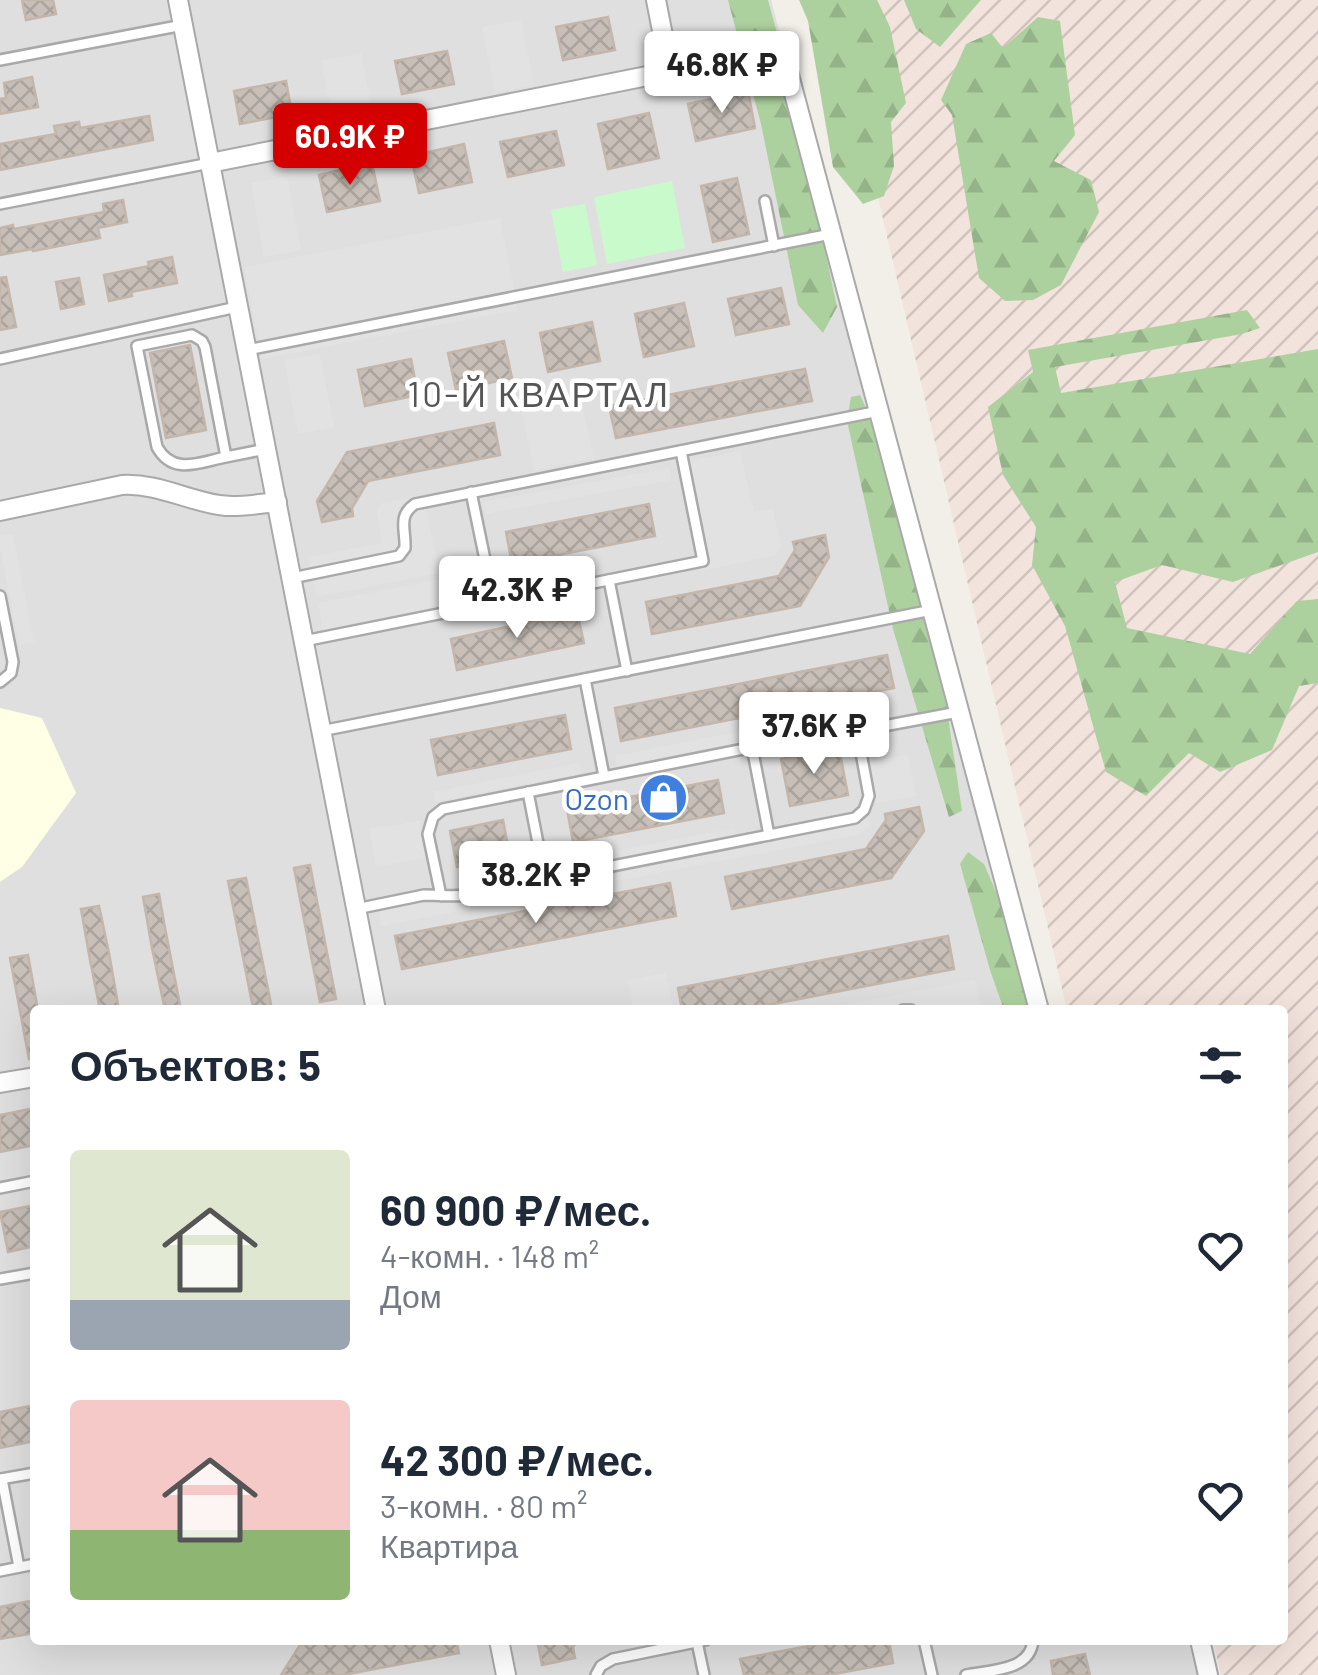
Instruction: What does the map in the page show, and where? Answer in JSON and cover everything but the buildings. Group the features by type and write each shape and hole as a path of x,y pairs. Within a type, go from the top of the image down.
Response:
{"street":[{"path":"178,0 375,1005"},
{"path":"656,0 670,71"},
{"path":"210,163 768,52 782,60 1038,1005"},
{"path":"0,511 135,484 219,506 276,502"},
{"path":"0,1083 30,1077"},
{"path":"500,1645 506,1675"},
{"path":"1201,1645 1208,1675"}],"lane":[{"path":"0,60 184,25"},
{"path":"0,204 210,163"},
{"path":"765,200 774,246"},
{"path":"247,350 831,234"},
{"path":"0,359 238,306"},
{"path":"134,330 162,457 183,466 266,449"},
{"path":"136,346 192,335 202,341 226,457"},
{"path":"292,578 399,556 405,548 403,519 414,504 879,412"},
{"path":"304,641 703,562 681,451"},
{"path":"471,492 494,603"},
{"path":"609,580 627,670"},
{"path":"0,596 13,662 11,673 0,682"},
{"path":"322,731 932,610"},
{"path":"585,679 604,776"},
{"path":"441,896 428,834 433,817 443,808 838,730 858,731 959,712"},
{"path":"356,909 424,896 466,895 855,818 868,801 858,731"},
{"path":"752,747 770,835"},
{"path":"528,792 545,879"},
{"path":"0,1188 30,1182"},
{"path":"0,1279 30,1273"},
{"path":"19,1567 1,1479 30,1473"},
{"path":"0,1571 30,1565"},
{"path":"596,1675 612,1659 682,1645"},
{"path":"702,1645 704,1675"},
{"path":"925,1645 932,1675"},
{"path":"966,1675 1018,1664 1029,1656 1032,1645"}],"shaded area":[{"path":"0,0 771,0 1044,1005 30,1005 30,1645 1207,1645 1214,1675 0,1675"},
{"path":"832,0 1318,0 1318,1675 1221,1675 1214,1645 1288,1645 1288,1005 1066,1005"},
{"path":"521,20 534,85 495,92 482,27"},
{"path":"361,53 374,119 335,127 321,61"},
{"path":"287,177 301,250 264,257 251,183"},
{"path":"500,218 518,310 262,359 244,267"},
{"path":"320,354 334,427 298,434 284,360"},
{"path":"581,399 594,458 534,471 522,411"},
{"path":"740,451 754,512 773,509 781,546 776,555 701,571 678,464"},
{"path":"669,468 671,480 486,514 484,502"},
{"path":"424,495 439,573 316,597 308,557 382,543 378,507"},
{"path":"13,534 34,642 19,645 0,547 0,536"},
{"path":"440,579 448,619 325,643 318,603"},
{"path":"880,704 883,716 617,769 615,756"},
{"path":"0,708 42,718 76,793 22,867 0,882"},
{"path":"908,755 916,796 876,803 869,762"},
{"path":"579,763 581,773 435,802 433,792"},
{"path":"862,813 871,825 857,835 381,926 379,910 573,874 570,859 735,828 737,841"},
{"path":"419,821 426,858 376,867 369,829"},
{"path":"666,973 672,1005 633,1005 628,980"},
{"path":"975,980 980,1005 920,1005 842,1005"}],"green space":[{"path":"728,0 768,0 788,73 837,307 823,333 798,305 761,124"},
{"path":"799,0 877,0 890,27 906,103 891,122 894,166 884,196 863,204 833,167 808,21"},
{"path":"904,0 981,0 940,47 916,29"},
{"path":"1038,17 1060,21 1075,135 1054,161 1091,180 1099,212 1061,285 1033,300 1005,301 979,278 952,115 941,100 966,44 991,33 1003,48"},
{"path":"672,181 685,248 607,264 594,197"},
{"path":"585,204 597,265 563,272 551,210"},
{"path":"1247,310 1260,328 1055,367 1061,393 1318,349 1318,552 1233,582 1162,565 1115,582 1127,628 1250,654 1297,601 1318,599 1318,683 1299,686 1272,750 1220,772 1189,753 1146,796 1106,772 1065,626 1032,565 1036,527 1003,475 988,407 1033,372 1028,350"},
{"path":"860,395 882,443 944,689 962,811 949,817 893,629 847,421 851,397"},
{"path":"968,852 984,864 1009,922 1029,1005 1002,1005 960,864"}],"place":[{"name":"Ozon","path":"664,798"}],"district":[{"name":"10-Й КВАРТАЛ","path":"539,393"}]}
